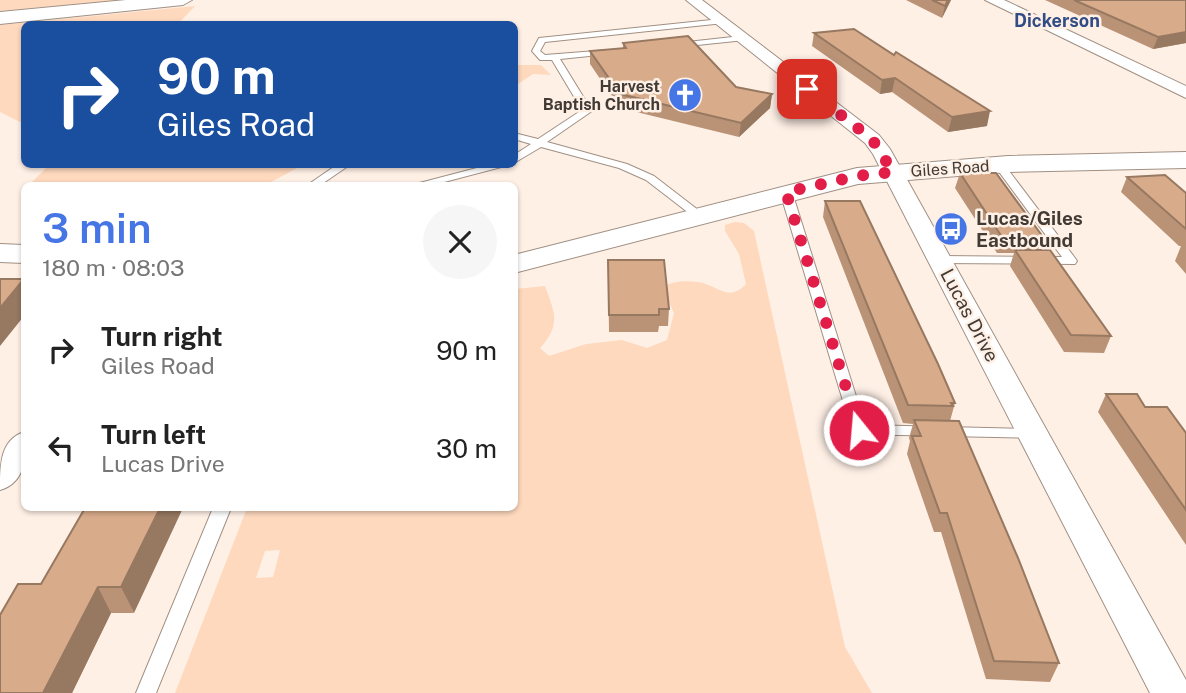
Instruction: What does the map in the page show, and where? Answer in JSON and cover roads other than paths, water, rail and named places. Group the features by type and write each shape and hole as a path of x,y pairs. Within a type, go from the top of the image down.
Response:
{"street":[{"path":"0,18 183,0"},
{"name":"Lucas Drive","path":"693,0 872,139 893,172 1171,693"},
{"path":"992,0 1186,93"},
{"name":"Giles Road","path":"518,263 786,192 857,176 999,164 1186,160"},
{"path":"0,253 21,254"},
{"path":"0,478 21,447"}],"lane":[{"path":"622,51 543,58 536,51 542,40 721,21"},
{"path":"662,46 742,38"},
{"path":"518,157 587,111 555,58"},
{"path":"518,137 623,166 650,178 698,215"},
{"path":"940,260 1071,261 999,164"},
{"path":"317,182 340,168"},
{"path":"429,182 491,168"},
{"path":"786,192 859,430 1033,434"},
{"path":"146,693 221,511"}],"place":[{"name":"Harvest Baptish Church","path":"685,95"},
{"name":"Lucas/Giles Eastbound","path":"951,229"}],"district":[{"name":"Dickerson","path":"1057,21"}]}
